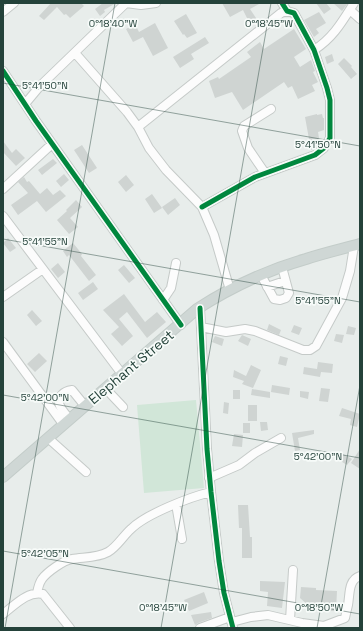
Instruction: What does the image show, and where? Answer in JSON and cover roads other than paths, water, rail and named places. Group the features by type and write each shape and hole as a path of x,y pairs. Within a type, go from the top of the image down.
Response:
{"main road":[{"name":"Elephant Street","path":"4,475 200,308 230,290 260,275 307,258 357,245"}],"street":[{"path":"3,12 14,3"},
{"path":"25,104 40,86 126,3 141,5 156,3"},
{"path":"282,3 287,11"},
{"path":"314,50 326,42 334,33 352,6 360,18"},
{"path":"138,128 281,13 287,11 294,13 314,50 330,100 330,138 324,148 314,155 244,182 202,207"},
{"path":"74,53 127,112 166,170 202,207 214,235 230,290"},
{"path":"3,71 52,144 181,325"},
{"path":"265,173 248,148 242,131 244,126 271,109"},
{"path":"3,189 52,144"},
{"path":"3,216 122,374"},
{"path":"201,327 226,332 245,330 255,331 303,350 310,350 316,346 342,298 357,245"},
{"path":"163,300 171,288 176,263"},
{"path":"260,275 274,299 280,300 286,298 289,293 282,267"},
{"path":"3,297 43,269"},
{"path":"267,287 285,280"},
{"path":"200,308 207,449 211,492 224,593 232,622"},
{"path":"3,342 66,422"},
{"path":"105,388 123,407"},
{"path":"66,422 59,405 61,395 67,390 72,390 85,406"},
{"path":"48,438 86,472"},
{"path":"210,478 239,465 255,453 281,438"},
{"path":"37,593 42,578 70,559 92,557 108,552 142,520 176,504 211,492"},
{"path":"176,504 182,539"},
{"path":"290,620 293,570"},
{"path":"200,628 251,617 268,616 324,626 344,618 348,604 350,586 356,577 360,576"},
{"path":"3,614 29,594 43,594 70,628"}]}
